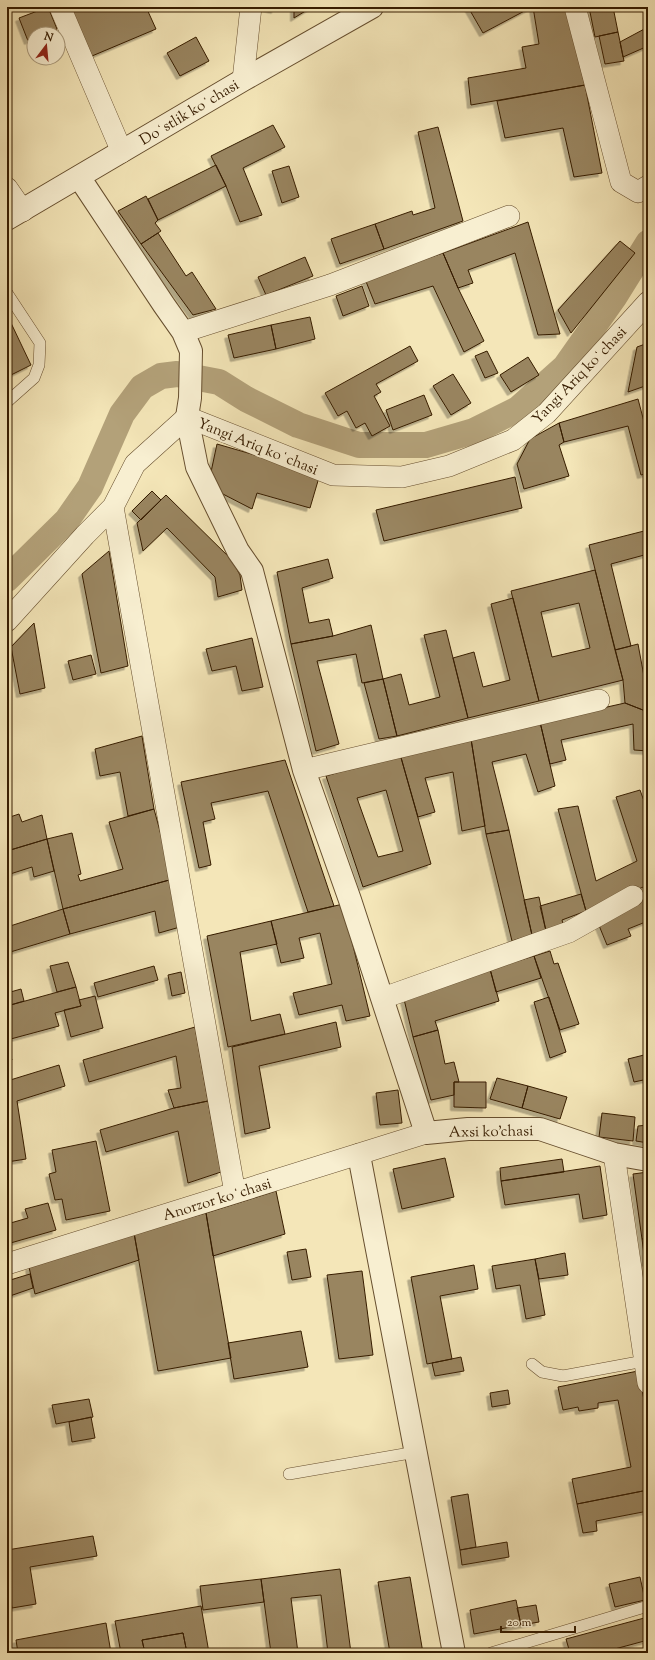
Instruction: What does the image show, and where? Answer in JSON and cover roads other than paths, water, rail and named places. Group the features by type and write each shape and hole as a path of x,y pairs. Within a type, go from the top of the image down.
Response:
{"street":[{"path":"60,7 122,152"},
{"path":"243,80 251,7"},
{"name":"Doʻstlik koʻchasi","path":"15,215 243,80 372,7"},
{"path":"575,7 621,182 638,192 648,186"},
{"path":"79,177 183,332 191,351 188,408 198,467 238,551 252,571 304,770 383,998 426,1134"},
{"path":"7,188 15,215"},
{"path":"183,332 330,285 510,216"},
{"name":"Yangi Ariq koʻchasi","path":"188,408 333,475 402,477 449,466 513,440 547,413 648,302"},
{"path":"7,621 85,535 113,507 135,464 188,408"},
{"path":"113,507 235,1193"},
{"path":"304,770 599,700"},
{"path":"383,998 569,932 633,896"},
{"name":"Axsi ko'chasi","path":"426,1134 468,1129 540,1129 614,1154 648,1160"},
{"name":"Anorzor koʻchasi","path":"7,1264 426,1134"},
{"path":"614,1154 648,1382"},
{"path":"359,1155 454,1653"}],"lane":[{"path":"7,293 40,343 40,365 34,378 7,402"},
{"path":"532,1364 542,1372 563,1376 644,1361"},
{"path":"289,1474 416,1452"},
{"path":"491,1653 648,1606"}],"waterway":[{"path":"7,579 67,520 90,487 122,414 142,387 161,376 177,374 219,382 246,399 298,425 359,445 426,445 474,431 518,409 565,367 615,296 648,243"}]}
